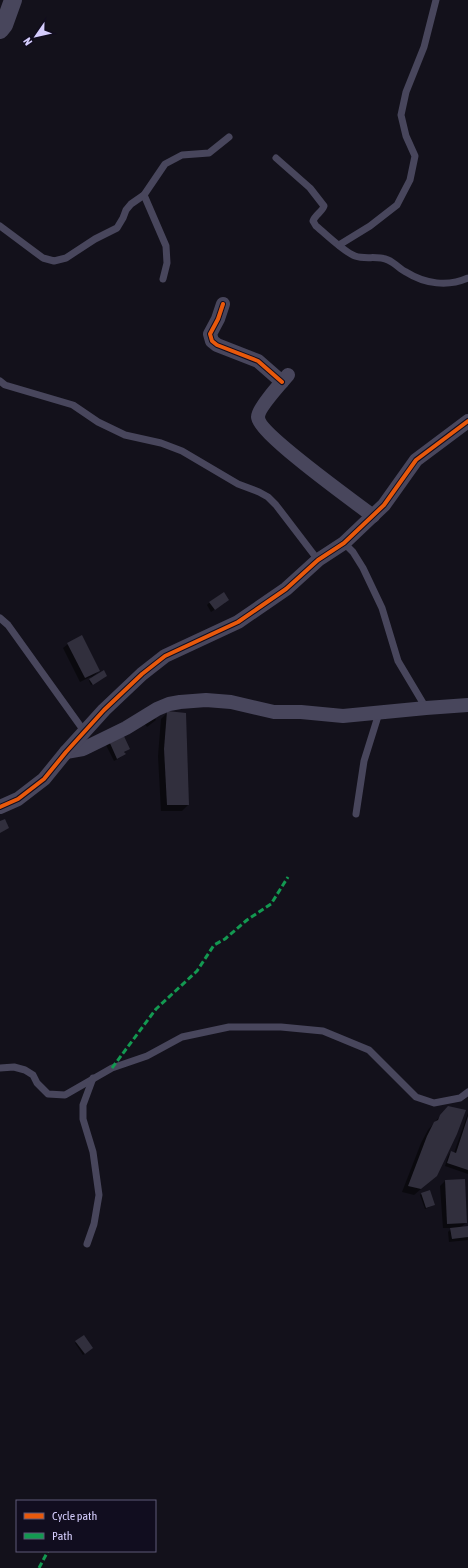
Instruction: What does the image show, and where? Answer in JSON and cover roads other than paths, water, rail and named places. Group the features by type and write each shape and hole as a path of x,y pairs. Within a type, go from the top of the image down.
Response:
{"street":[{"path":"0,30 4,25 8,4"},
{"path":"223,304 218,319 210,334 212,341 217,345 258,361 285,378 271,395 258,415 258,422 270,435 311,469 374,516"},
{"path":"0,807 18,799 44,780 84,731 104,710 142,674 165,656 238,622 286,589 318,560 344,543 384,505 416,460 468,421"},
{"path":"66,752 83,749 126,728 158,709 169,704 180,702 206,700 231,702 274,712 301,712 343,716 468,705"}],"lane":[{"path":"339,245 370,226 397,205 410,180 415,156 406,136 401,115 406,92 424,47 436,0"},
{"path":"0,226 43,258 54,261 66,258 95,239 117,228 126,210 131,204 144,195 165,164 182,155 209,153 229,137"},
{"path":"276,158 310,188 322,202 324,206 323,209 313,221 316,226 354,256 380,257 391,261 406,272 422,280 442,284 468,278"},
{"path":"144,195 166,246 167,263 164,279"},
{"path":"0,381 5,385 20,390 73,405 98,422 125,435 161,443 182,451 238,484 259,492 276,505 318,560"},
{"path":"344,543 353,552 363,568 382,608 398,661 426,708"},
{"path":"0,618 8,625 84,731"},
{"path":"356,814 364,761 380,713"},
{"path":"0,1068 14,1067 26,1070 33,1074 37,1084 48,1094 65,1095 112,1068 147,1056 182,1037 229,1026 281,1026 324,1031 369,1050 416,1097 434,1103 460,1098 468,1092"},
{"path":"87,1244 94,1224 99,1195 93,1152 83,1119 83,1105 93,1078"}]}
